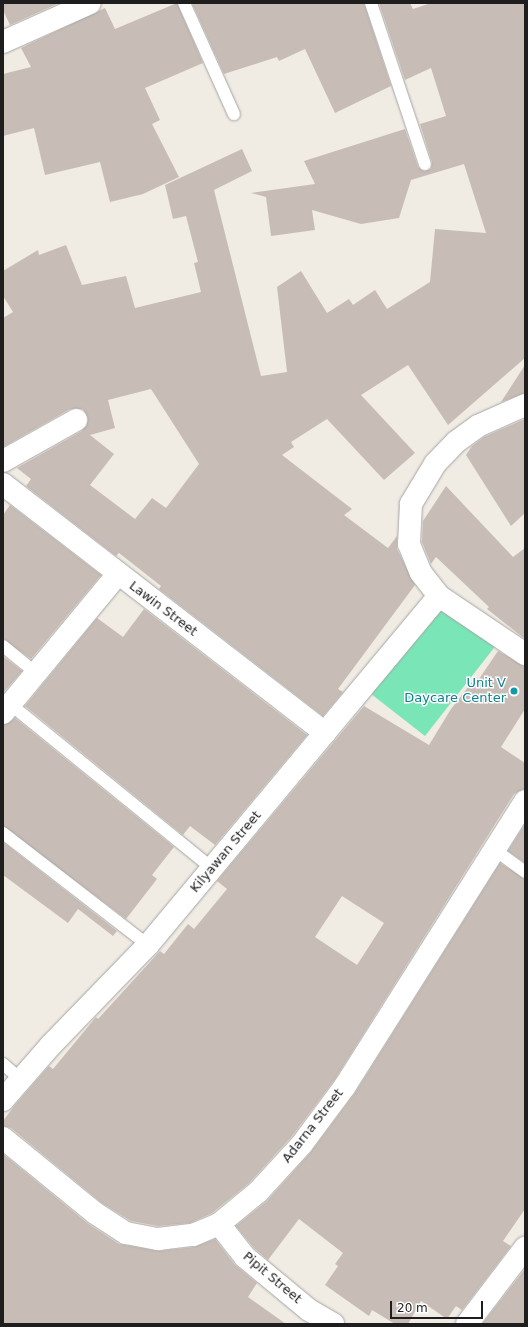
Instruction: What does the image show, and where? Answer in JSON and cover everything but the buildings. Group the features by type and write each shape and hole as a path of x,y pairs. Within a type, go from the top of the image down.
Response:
{"street":[{"path":"3,42 90,3"},
{"path":"525,405 478,426 456,442 435,464 411,504 409,544 421,573 439,596 525,654"},
{"path":"3,461 76,420"},
{"name":"Lawin Street","path":"3,484 117,575 325,733"},
{"path":"7,708 117,575"},
{"name":"Kilyawan Street","path":"3,1100 20,1079 148,945 213,869 439,596"},
{"name":"Adarna Street","path":"3,1138 95,1213 126,1233 158,1239 193,1235 219,1224 258,1192 302,1144 345,1086 525,801"},
{"name":"Pipit Street","path":"219,1224 245,1256 305,1317 333,1324"},
{"path":"467,1324 525,1248"}],"lane":[{"path":"184,3 234,114"},
{"path":"370,3 425,164"},
{"path":"3,646 36,673"},
{"path":"7,708 213,869"},
{"path":"3,833 148,945"},
{"path":"495,850 525,872"},
{"path":"3,1064 20,1079"}],"green space":[{"path":"437,597 497,644 425,736 366,690"}],"place":[{"name":"Unit V Daycare Center","path":"514,691"}]}
